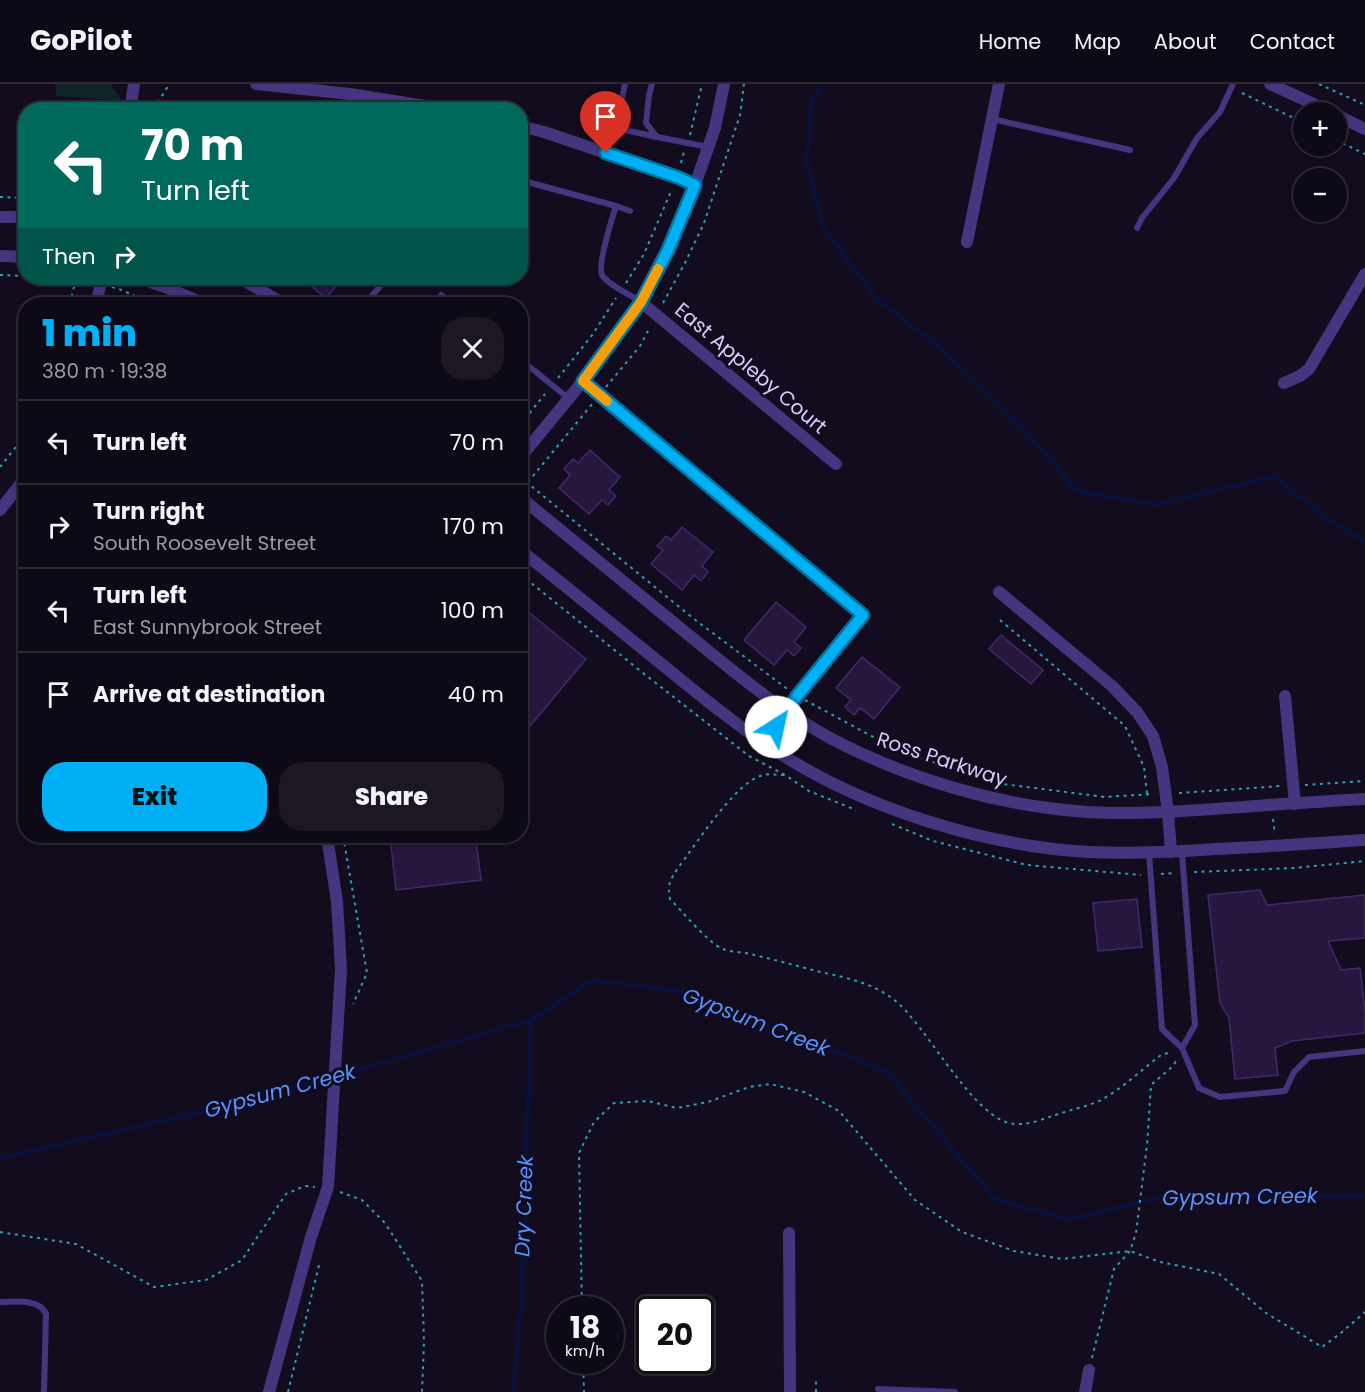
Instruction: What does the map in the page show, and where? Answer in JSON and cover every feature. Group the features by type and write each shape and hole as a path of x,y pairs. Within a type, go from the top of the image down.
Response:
{"street":[{"path":"131,102 134,84"},
{"path":"256,84 350,94 395,102"},
{"path":"528,448 583,381 641,302 668,250 695,185 715,128 724,84"},
{"path":"967,242 999,84"},
{"path":"1270,84 1309,102"},
{"path":"1347,120 1365,129"},
{"path":"528,128 695,185"},
{"path":"0,217 18,217"},
{"path":"0,256 18,257"},
{"path":"1284,383 1309,369 1365,274"},
{"path":"159,285 189,297"},
{"path":"252,285 272,297"},
{"name":"East Appleby Court","path":"641,302 836,464"},
{"path":"0,510 18,487"},
{"name":"Ross Parkway","path":"528,504 740,677 787,711 828,736 875,760 926,779 1008,801 1087,812 1168,812 1365,799"},
{"path":"528,556 717,709 764,743 813,773 878,802 938,825 1014,843 1087,852 1177,852 1365,840"},
{"path":"999,592 1112,686 1137,712 1153,736 1162,767 1168,812 1177,852"},
{"path":"1285,696 1295,804"},
{"path":"269,1392 311,1237 328,1187 341,969 337,902 328,843"},
{"path":"789,1233 789,1392"},
{"path":"1085,1392 1089,1370"}],"lane":[{"path":"626,84 620,108 620,129 708,147"},
{"path":"652,84 646,123 657,137"},
{"path":"1137,228 1174,178 1197,138 1220,112 1232,86"},
{"path":"992,119 1130,150"},
{"path":"528,182 630,211"},
{"path":"616,206 600,267 602,275 612,285 641,302"},
{"path":"370,297 381,285"},
{"path":"528,366 569,399"},
{"path":"583,381 863,615 797,696 764,743"},
{"path":"1177,852 1195,1025 1182,1048"},
{"path":"1149,853 1162,1029 1182,1048 1199,1088 1220,1097 1286,1091 1294,1071 1309,1057 1365,1051"},
{"path":"0,1302 34,1303 42,1307 46,1313 44,1392"},
{"path":"878,1389 955,1392"}],"path":[{"path":"158,102 167,88 165,84"},
{"path":"528,415 593,334 644,254 677,177 694,122 702,84"},
{"path":"1319,84 1365,105"},
{"path":"1232,86 1293,117"},
{"path":"1347,145 1365,154"},
{"path":"0,197 18,198"},
{"path":"0,275 18,276"},
{"path":"0,468 18,444"},
{"path":"528,484 694,619 797,696 901,752 1003,784 1105,797 1365,781"},
{"path":"1000,620 1125,726 1144,767 1147,794"},
{"path":"794,762 785,775 767,774 757,777 731,798 670,880 668,889 670,899 713,943 723,949 859,981 894,999 977,1100 1004,1122 1016,1124 1036,1121 1097,1101 1111,1094 1161,1055 1182,1048"},
{"path":"1272,805 1276,846"},
{"path":"344,843 368,973 350,1011"},
{"path":"1089,1370 1114,1269 1130,1251 1136,1233 1147,1145 1151,1085 1173,1066 1182,1048"},
{"path":"582,1296 579,1153 594,1122 614,1103 648,1101 677,1108 708,1102 749,1087 770,1084 804,1092 839,1111 915,1200 962,1233 1014,1251 1062,1259 1130,1251 1160,1262 1219,1275 1266,1313 1322,1347 1365,1312"},
{"path":"0,1232 76,1244 154,1287 206,1280 242,1260 286,1194 305,1186 328,1187 362,1200 385,1223 422,1281 424,1342 422,1392"},
{"path":"584,1374 584,1392"},
{"path":"816,1382 816,1392"}],"green space":[{"path":"55,84 112,84 122,101 56,96"}],"building":[{"path":"310,285 337,285 325,297"},
{"path":"590,450 620,477 609,490 616,496 608,505 602,500 589,514 559,488 570,475 564,469 573,459 578,463"},
{"path":"682,527 713,552 702,566 708,572 701,581 694,575 682,590 651,564 663,550 657,546 666,536 671,540"},
{"path":"776,602 806,627 794,642 801,648 794,656 787,650 774,665 744,640"},
{"path":"528,612 586,659 528,728"},
{"path":"1001,635 1043,670 1031,684 989,649"},
{"path":"862,657 900,687 874,719 860,708 854,715 845,707 851,700 836,688"},
{"path":"391,843 476,843 481,880 396,890"},
{"path":"1260,890 1267,905 1365,895 1365,938 1328,941 1341,970 1360,968 1365,1033 1292,1041 1275,1048 1278,1075 1235,1079 1229,1018 1220,1003 1208,895"},
{"path":"1137,899 1142,947 1098,951 1093,903"}],"waterway":[{"path":"822,84 811,103 807,162 823,227 877,299 942,349 1023,428 1077,491 1155,505 1275,476 1326,519 1365,541"},
{"name":"Gypsum Creek","path":"0,1158 250,1101 531,1020 592,980 679,991 886,1071 995,1199 1069,1220 1171,1194 1328,1197 1365,1195"},
{"name":"Dry Creek","path":"513,1392 521,1308 531,1020"}],"slow traffic":[{"path":"607,401 583,381 641,302 658,269"}],"route":[{"path":"606,153 695,185 668,250 641,302 583,381 863,615 797,696 776,727"}]}
